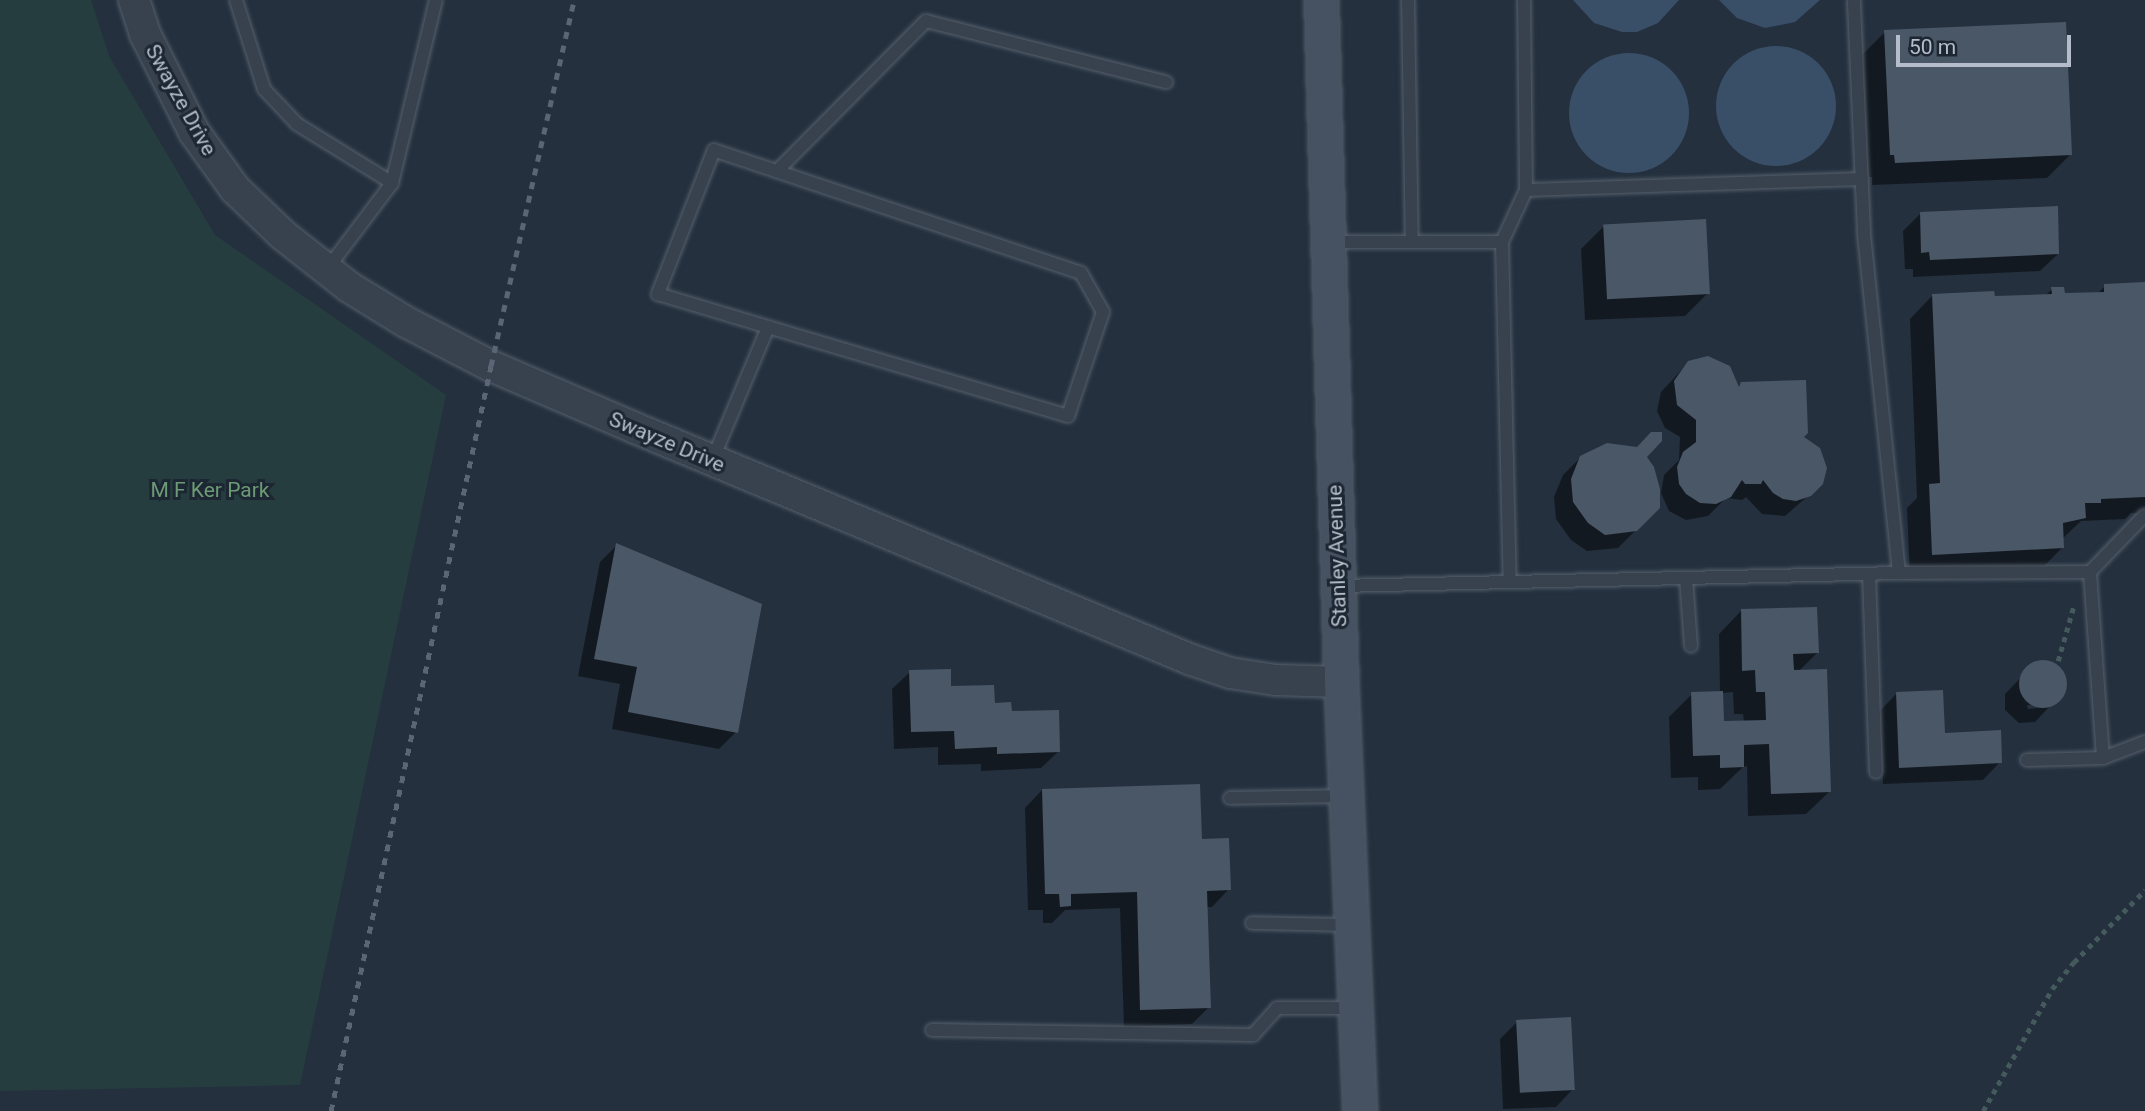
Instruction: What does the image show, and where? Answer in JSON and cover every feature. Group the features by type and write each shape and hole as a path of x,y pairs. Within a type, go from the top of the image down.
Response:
{"main road":[{"name":"Stanley Avenue","path":"1321,0 1341,682 1360,1111"}],"street":[{"name":"Swayze Drive","path":"134,0 145,34 194,132 228,180 283,236 406,322 491,366 1189,659 1230,673 1275,680 1341,682"}],"lane":[{"path":"236,0 264,89 297,124 392,183"},
{"path":"327,269 392,183 436,0"},
{"path":"1408,0 1412,242"},
{"path":"1510,582 1502,242 1526,190 1524,0"},
{"path":"1854,0 1864,232 1899,573"},
{"path":"777,171 926,21 1166,82"},
{"path":"714,150 1081,273 1103,312 1068,416 768,327 658,294 714,150"},
{"path":"1526,190 1861,179"},
{"path":"1327,242 1502,242"},
{"path":"712,461 768,327"},
{"path":"2103,758 2091,572 2145,515"},
{"path":"1339,586 1899,573 2091,572"},
{"path":"1869,574 1876,772"},
{"path":"1686,578 1691,646"},
{"path":"2026,760 2103,758 2145,741"},
{"path":"1230,798 1346,796"},
{"path":"1252,923 1351,925"},
{"path":"932,1030 1253,1035 1277,1008 1356,1008"}],"path":[{"path":"2058,661 2074,604 2092,595"},
{"path":"1983,1111 2052,989 2074,962 2145,890"}],"green space":[{"name":"M F Ker Park","path":"0,0 91,0 109,56 215,235 446,395 300,1085 0,1091"}],"water":[{"path":"1573,0 1679,0 1658,23 1637,32 1622,32 1594,23"},
{"path":"1719,0 1820,0 1795,22 1765,28 1737,18"},
{"path":"1776,46 1799,51 1818,64 1831,83 1836,106 1831,129 1818,148 1799,161 1776,166 1753,161 1734,148 1721,129 1716,106 1721,83 1734,64 1753,51"},
{"path":"1629,53 1652,58 1671,71 1684,90 1689,113 1684,136 1671,155 1652,168 1629,173 1606,168 1587,155 1574,136 1569,113 1574,90 1587,71 1606,58"}],"building":[{"path":"2066,22 2072,155 1895,163 1894,155 1890,155 1884,30"},
{"path":"2058,206 2059,254 1930,260 1929,252 1921,253 1920,212"},
{"path":"1706,219 1710,294 1607,299 1603,224"},
{"path":"2145,282 2145,497 2101,499 2101,503 2085,503 2086,518 2063,523 2064,548 1932,555 1929,484 1940,483 1932,294 1994,291 1995,296 2052,294 2051,287 2064,287 2065,293 2104,292 2104,284"},
{"path":"1708,356 1730,366 1739,387 1741,382 1806,380 1808,433 1804,437 1820,448 1827,468 1823,484 1811,496 1796,501 1783,499 1773,493 1763,480 1761,484 1745,484 1742,480 1731,497 1716,504 1700,503 1686,494 1679,484 1677,467 1683,452 1696,442 1696,420 1677,405 1674,381 1688,361"},
{"path":"1651,432 1662,432 1662,441 1647,457 1654,467 1660,489 1660,508 1637,531 1605,535 1588,523 1573,502 1571,479 1580,456 1607,443 1637,447"},
{"path":"616,543 762,604 738,733 628,712 637,667 594,659"},
{"path":"1817,607 1819,653 1793,654 1794,670 1827,669 1831,792 1771,794 1769,744 1744,745 1744,767 1720,768 1720,755 1693,756 1691,692 1723,691 1724,721 1766,720 1765,692 1756,692 1755,670 1742,671 1741,609"},
{"path":"2043,660 2060,667 2067,684 2060,701 2043,708 2026,701 2019,684 2026,667"},
{"path":"951,669 951,686 994,685 995,703 1011,702 1012,711 1059,710 1060,752 997,754 997,747 955,749 954,731 911,732 909,670"},
{"path":"1943,690 1945,733 2001,730 2002,763 1899,768 1896,692"},
{"path":"1200,784 1202,839 1229,838 1231,890 1207,891 1211,1008 1140,1010 1137,892 1071,894 1071,906 1060,907 1059,894 1045,894 1042,789"},
{"path":"1571,1017 1575,1090 1520,1093 1516,1020"}],"railway":[{"path":"331,1111 491,366 574,0"}]}
